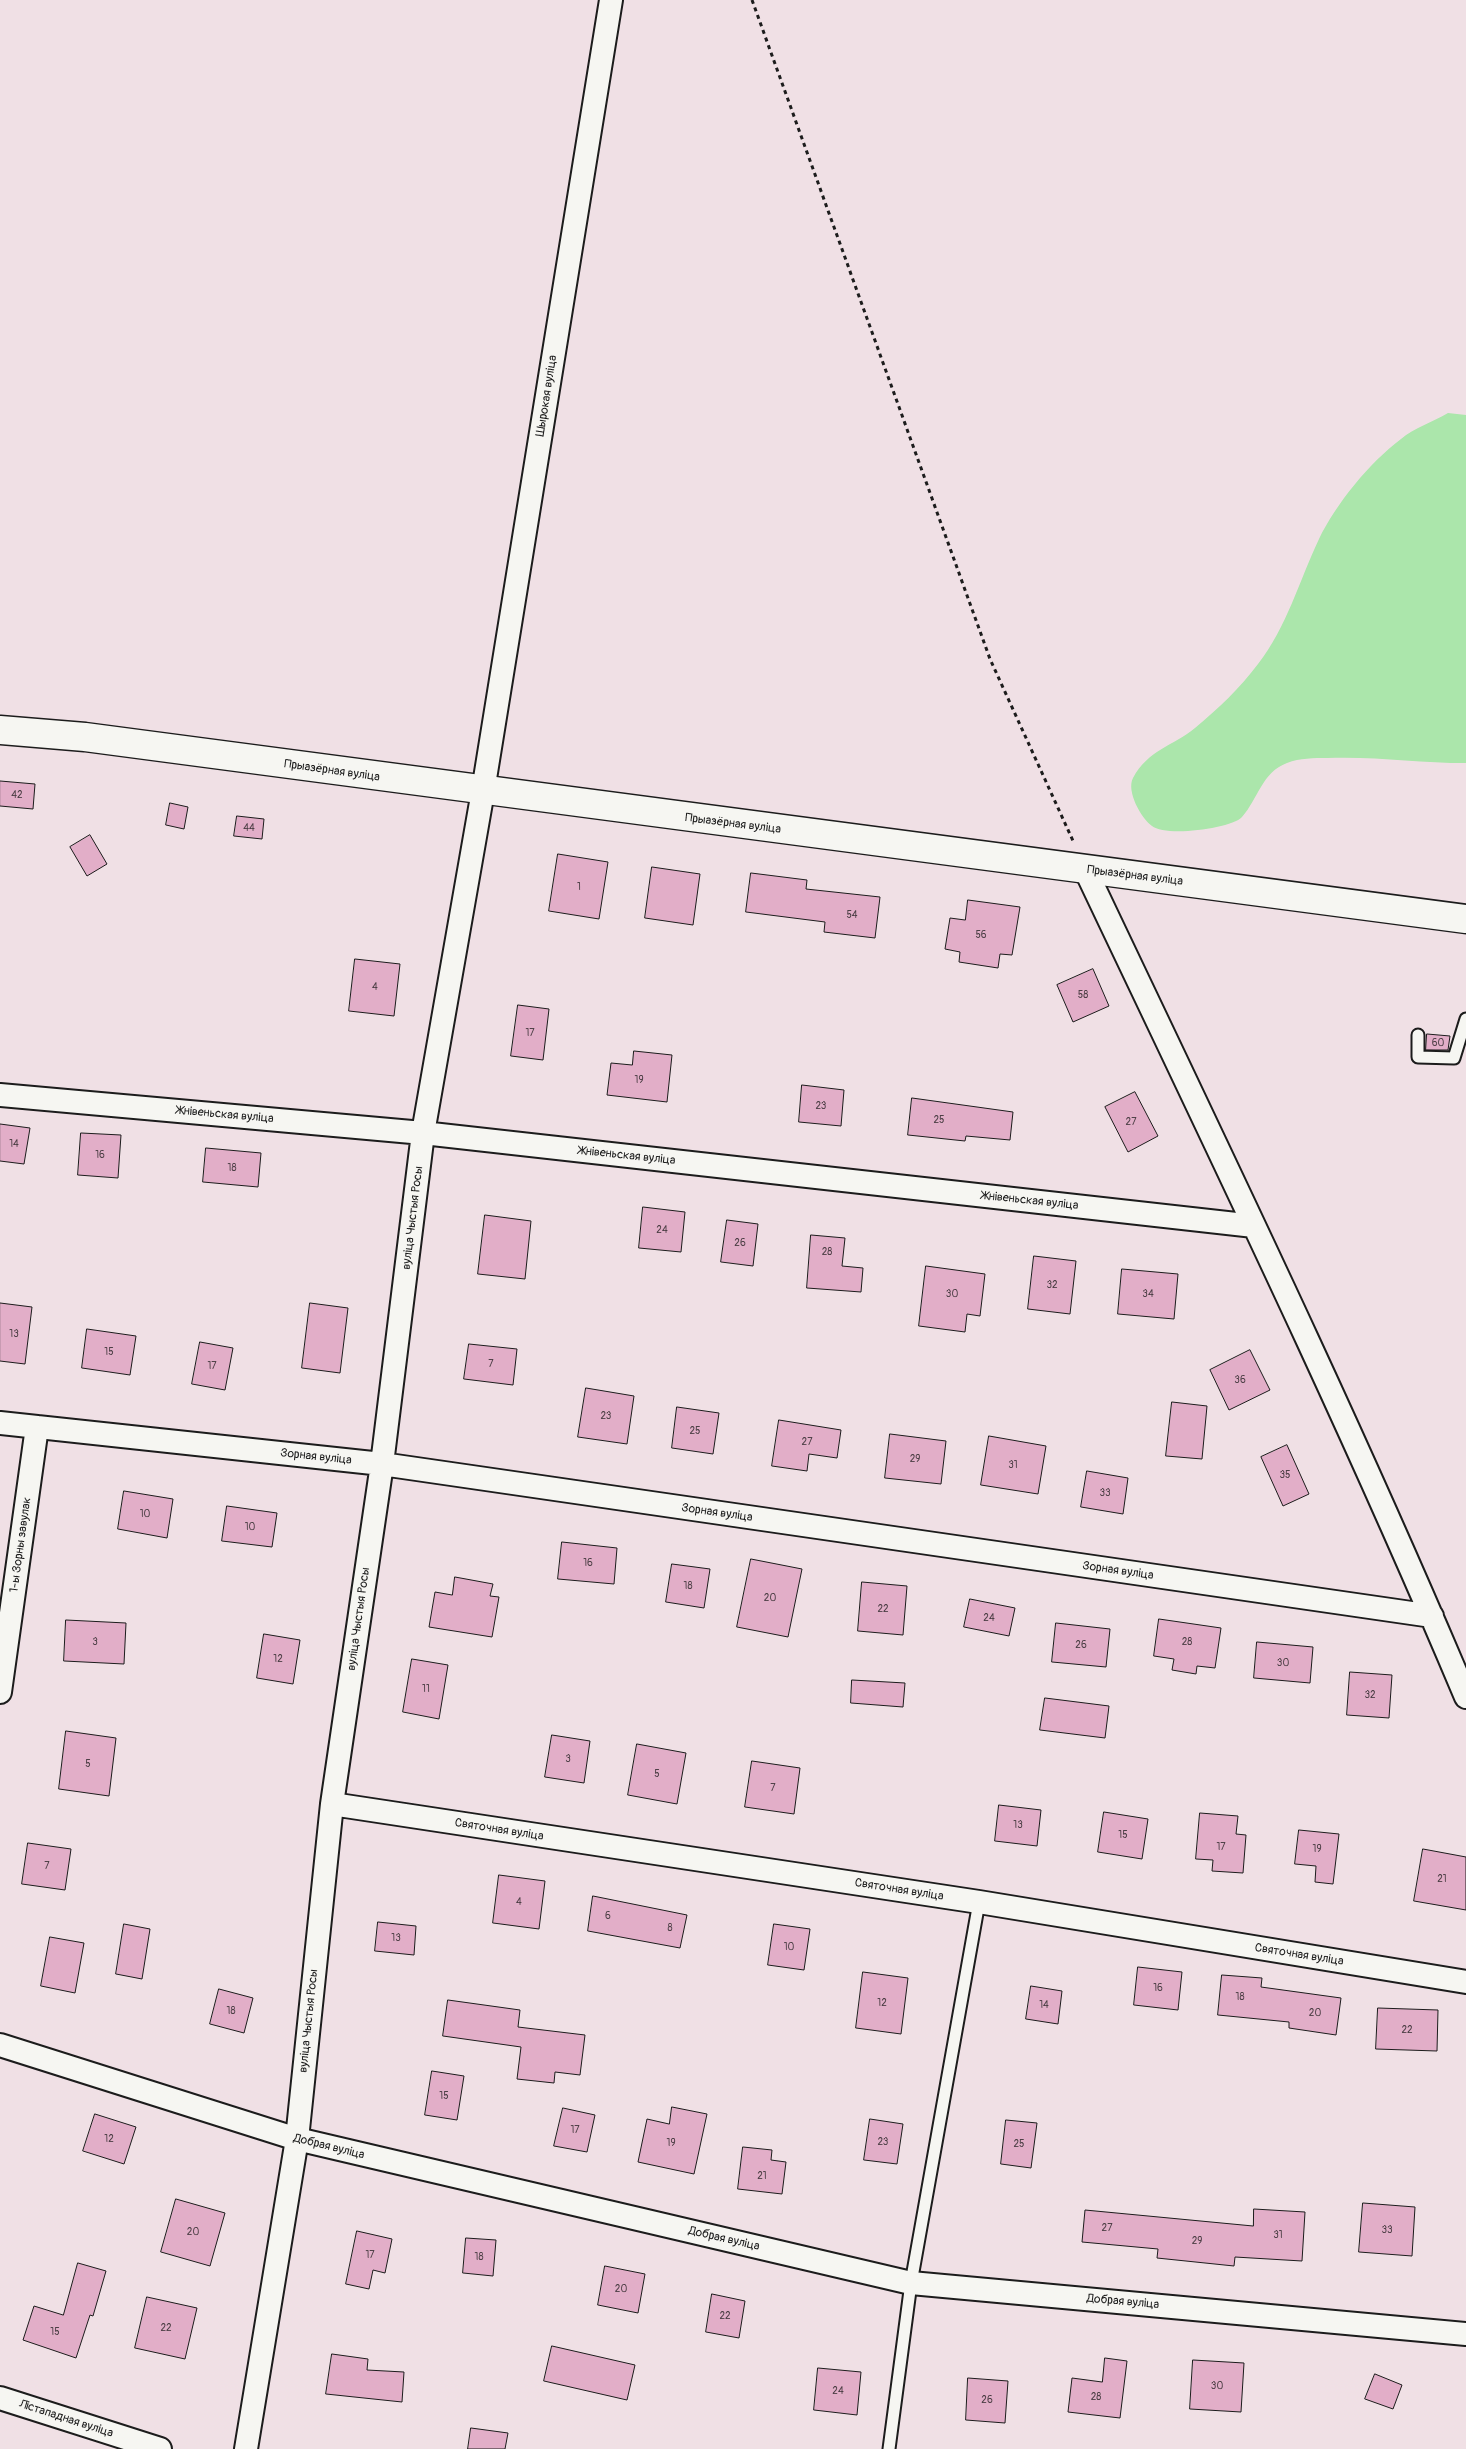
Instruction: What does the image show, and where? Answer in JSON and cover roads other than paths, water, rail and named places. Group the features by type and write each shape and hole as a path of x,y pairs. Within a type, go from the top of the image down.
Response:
{"street":[{"name":"Шырокая вуліца","path":"483,791 611,0"},
{"name":"Прыазёрная вуліца","path":"0,730 85,738 1466,919"},
{"name":"вуліца Чыстыя Росы","path":"246,2449 297,2139 332,1804 382,1464 424,1133 483,791"},
{"path":"1085,869 1254,1226 1432,1616 1466,1696"},
{"name":"Жнівеньская вуліца","path":"0,1095 424,1133 1254,1226"},
{"name":"Зорная вуліца","path":"0,1423 382,1464 1432,1616"},
{"name":"1-ы Зорны завулак","path":"0,1692 37,1427"},
{"name":"Святочная вуліца","path":"332,1804 979,1902 1466,1982"},
{"name":"Добрая вуліца","path":"0,2045 297,2139 911,2282 1466,2334"},
{"name":"Лістападная вуліца","path":"0,2398 160,2449"}],"lane":[{"path":"1418,1035 1418,1057 1454,1058 1466,1019"},
{"path":"889,2449 911,2282 979,1902"}]}
